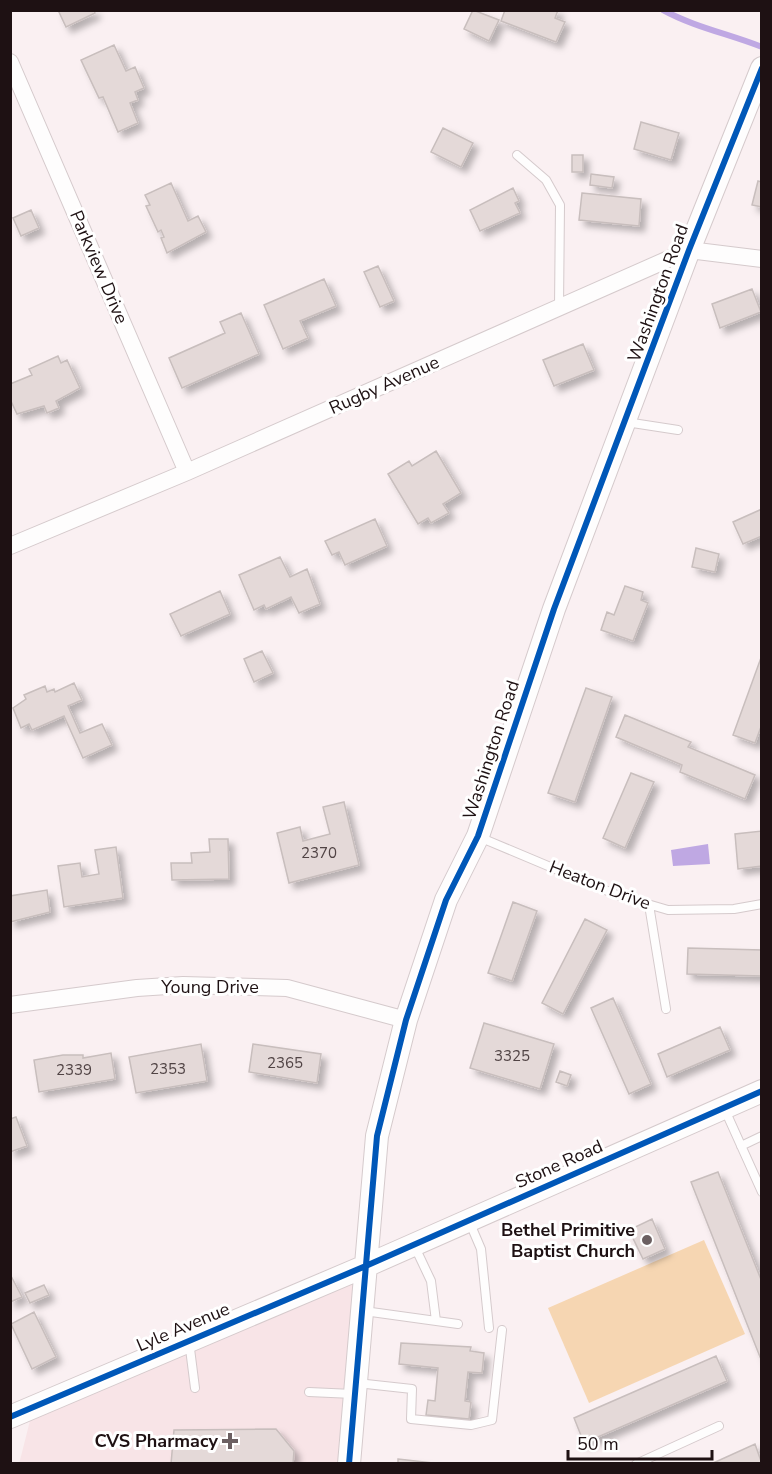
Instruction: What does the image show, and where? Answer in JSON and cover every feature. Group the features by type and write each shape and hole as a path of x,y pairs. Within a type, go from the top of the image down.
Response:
{"street":[{"name":"Parkview Drive","path":"10,62 14,82 187,472"},
{"name":"Washington Road","path":"349,1464 378,1136 406,1020 446,900 478,836 554,609 689,250 762,68"},
{"path":"689,250 762,259"},
{"name":"Rugby Avenue","path":"10,546 187,472 689,250"},
{"name":"Young Drive","path":"10,1005 138,988 183,985 287,988 406,1020"},
{"name":"Stone Road","path":"368,1265 762,1091"},
{"name":"Lyle Avenue","path":"10,1417 368,1265"}],"lane":[{"path":"517,155 546,180 560,205 559,308"},
{"path":"626,422 678,430"},
{"name":"Heaton Drive","path":"478,836 617,895 668,910 734,909 762,904"},
{"path":"649,904 666,1009"},
{"path":"724,1108 762,1192"},
{"path":"741,1146 762,1136"},
{"path":"468,1221 482,1249 489,1328"},
{"path":"414,1245 431,1281 436,1321"},
{"path":"363,1311 458,1324"},
{"path":"309,1392 412,1389 411,1419 471,1425 492,1420 502,1330"},
{"path":"189,1341 195,1388"},
{"path":"636,1464 719,1426"}],"shaded area":[{"path":"708,844 710,864 673,866 671,850"},
{"path":"704,1240 745,1334 589,1403 548,1308"},
{"path":"368,1265 348,1463 19,1464 35,1401"}],"building":[{"path":"58,10 94,10 95,13 66,27"},
{"path":"473,10 499,20 489,41 464,29"},
{"path":"505,10 558,10 555,18 565,22 556,42 501,21"},
{"path":"114,45 126,71 135,67 144,88 135,92 138,100 130,103 138,123 118,132 103,97 99,98 81,60"},
{"path":"641,122 679,133 671,160 634,149"},
{"path":"443,128 473,143 461,167 431,152"},
{"path":"572,155 583,155 583,172 572,172"},
{"path":"591,174 614,177 612,188 590,185"},
{"path":"758,181 762,182 762,207 752,205"},
{"path":"171,183 188,221 198,216 206,232 167,253 161,238 164,237 161,230 158,232 146,206 150,205 145,195"},
{"path":"513,188 519,201 515,203 520,213 480,231 470,210"},
{"path":"582,193 641,199 639,226 579,220"},
{"path":"31,210 39,228 21,236 13,218"},
{"path":"378,266 394,301 380,307 364,272"},
{"path":"324,279 336,306 300,321 308,338 283,349 264,305"},
{"path":"752,289 761,312 720,328 712,304"},
{"path":"241,313 259,354 182,388 169,358 225,333 220,322"},
{"path":"583,344 594,370 554,386 543,360"},
{"path":"58,356 61,363 67,360 80,388 56,401 59,408 47,413 44,406 17,414 10,399 10,384 32,375 29,369"},
{"path":"436,451 461,493 443,504 449,513 431,523 428,518 418,524 388,474 409,461 412,466"},
{"path":"762,509 762,536 743,544 733,522"},
{"path":"375,519 387,546 345,565 339,552 332,555 325,541"},
{"path":"696,548 719,554 715,572 692,567"},
{"path":"280,557 290,577 307,569 320,604 299,613 291,597 266,609 264,605 254,610 239,575"},
{"path":"625,586 643,592 641,600 648,603 633,641 601,630 607,612 614,615"},
{"path":"220,591 230,614 181,636 170,614"},
{"path":"262,651 273,673 254,682 244,659"},
{"path":"762,655 762,724 755,743 733,735"},
{"path":"74,683 82,700 68,706 80,733 102,724 112,745 83,758 64,716 32,730 29,724 21,728 13,708 26,699 24,695 45,686 47,692 54,689 55,692"},
{"path":"586,688 612,697 575,802 548,793"},
{"path":"625,715 691,742 688,747 755,775 745,799 680,772 682,765 616,737"},
{"path":"631,773 654,782 625,848 603,838"},
{"path":"344,802 359,865 289,883 277,833 300,827 303,841 330,834 323,807"},
{"path":"762,831 762,866 738,869 735,834"},
{"path":"209,839 228,839 229,879 172,880 171,863 192,863 191,853 210,852"},
{"path":"116,847 123,898 64,907 58,866 80,863 82,877 99,874 95,850"},
{"path":"47,890 50,912 10,922 10,896"},
{"path":"513,902 537,911 512,981 488,973"},
{"path":"585,919 607,930 563,1014 542,1003"},
{"path":"688,948 762,950 762,976 687,974"},
{"path":"613,998 651,1084 629,1094 591,1008"},
{"path":"484,1023 554,1044 540,1089 470,1068"},
{"path":"720,1027 730,1050 667,1077 658,1054"},
{"path":"201,1044 207,1081 136,1093 129,1057"},
{"path":"253,1044 321,1054 317,1083 249,1072"},
{"path":"111,1053 115,1079 39,1092 34,1060 63,1055 83,1055 83,1058"},
{"path":"560,1071 571,1075 567,1086 556,1082"},
{"path":"16,1117 27,1146 10,1152 10,1119"},
{"path":"718,1172 762,1282 762,1362 691,1182"},
{"name":"Bethel Primitive Baptist Church","path":"652,1219 665,1249 643,1259 629,1230"},
{"path":"10,1274 22,1297 10,1302"},
{"path":"44,1285 49,1295 30,1303 25,1293"},
{"path":"34,1312 56,1357 32,1369 11,1324"},
{"path":"401,1343 471,1347 470,1351 484,1353 482,1373 468,1372 465,1401 471,1402 469,1419 426,1415 428,1400 435,1401 438,1368 399,1364"},
{"path":"716,1356 727,1381 584,1443 574,1418"},
{"name":"CVS Pharmacy","path":"276,1429 294,1451 293,1464 171,1464 174,1430"},
{"path":"755,1444 762,1464 711,1464"},
{"path":"398,1459 442,1464 398,1464"}],"waterway":[{"path":"663,10 699,26 762,47"}],"cycle path":[{"path":"349,1464 377,1136 406,1020 446,900 478,836 554,609 689,250 762,68"},
{"path":"10,1417 368,1265 762,1091"}],"place":[{"name":"Bethel Primitive Baptist Church","path":"647,1240"},
{"name":"CVS Pharmacy","path":"230,1441"}]}
